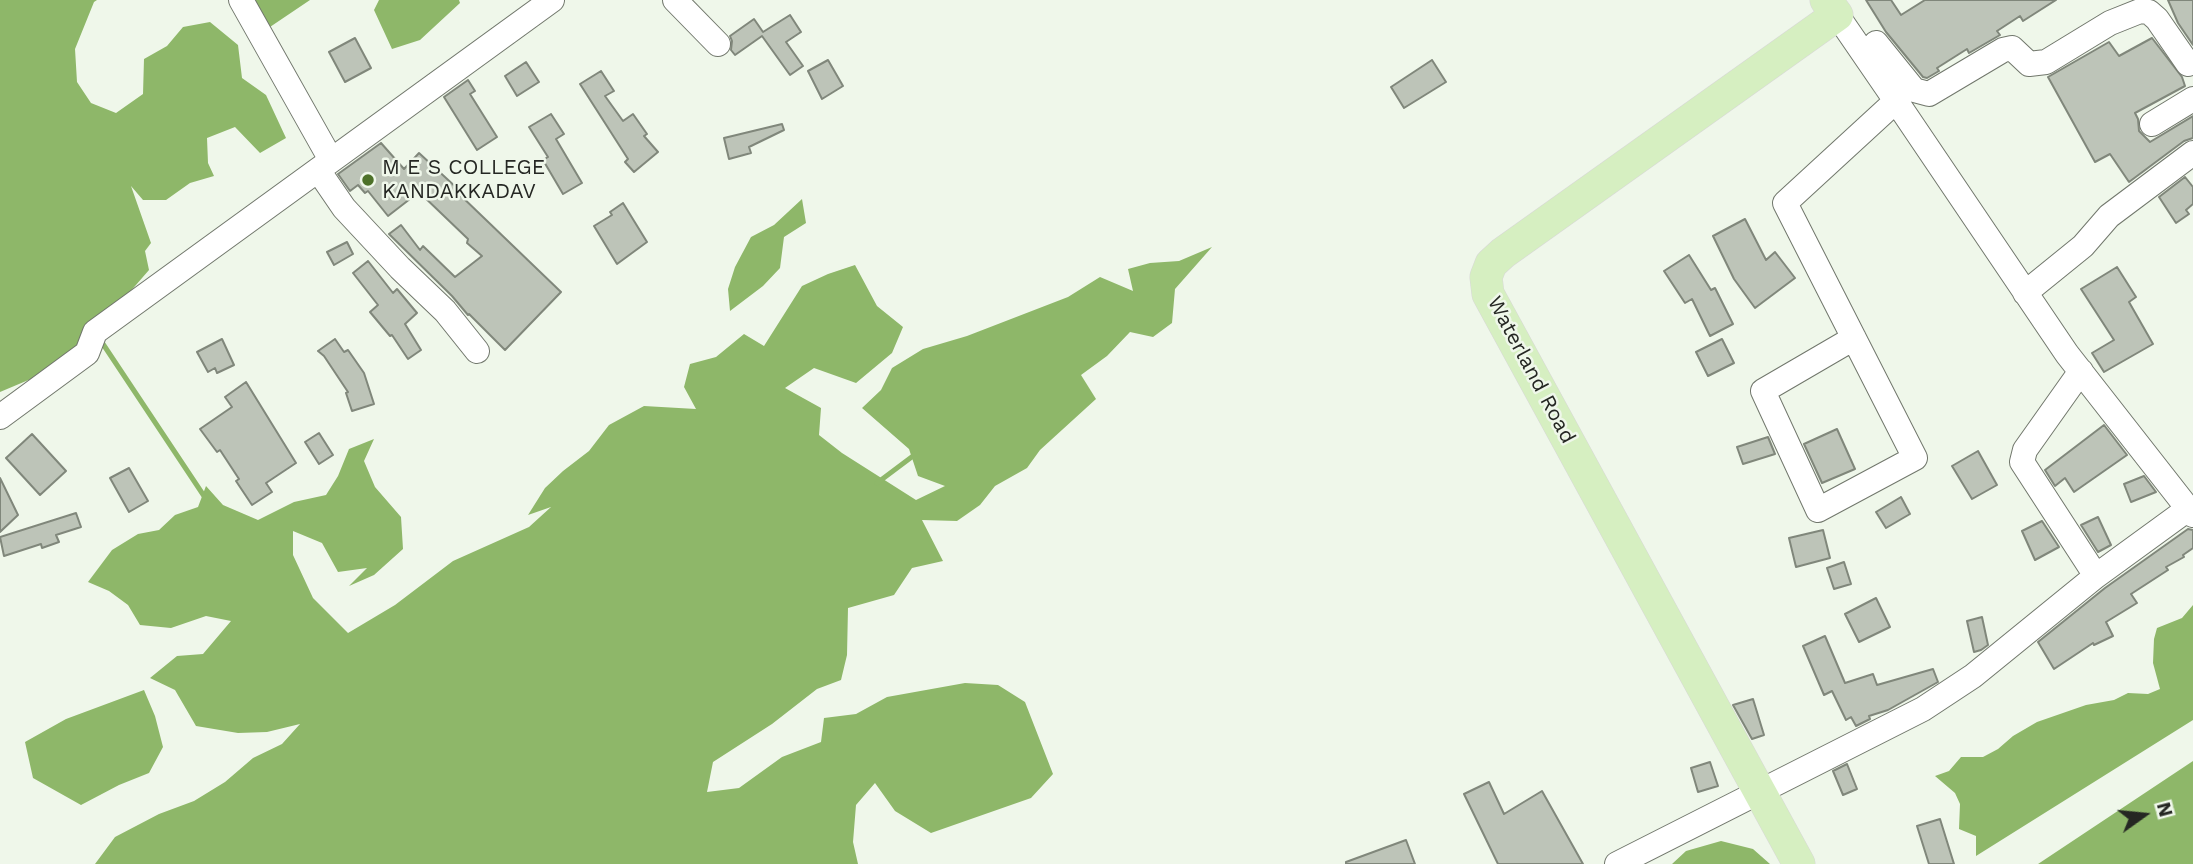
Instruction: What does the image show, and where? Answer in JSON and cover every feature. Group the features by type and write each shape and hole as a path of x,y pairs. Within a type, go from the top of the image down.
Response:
{"main road":[{"name":"Waterland Road","path":"1799,864 1488,294 1486,277 1491,264 1503,253 1836,5"}],"street":[{"path":"241,0 344,208 445,312 477,351"},
{"path":"0,417 87,353 95,332 552,0"},
{"path":"675,0 718,44"},
{"path":"1836,5 1914,90 1929,94 2003,50 2012,48 2029,64 2046,62 2110,23 2140,11 2149,12 2157,19 2191,66"},
{"path":"1616,864 1923,709 1973,676 2096,576 2190,512 2081,372 2025,293 1896,101 1836,5"},
{"path":"2152,124 2193,99"},
{"path":"1854,338 1763,391 1818,510 1915,458 1854,338 1785,203 1896,101"},
{"path":"2025,293 2083,246 2109,216 2193,153"},
{"path":"2081,372 2025,450 2022,462 2096,576"}],"shaded area":[{"path":"0,0 97,0 75,49 77,82 91,103 116,113 143,94 144,59 167,46 183,27 210,22 238,45 242,78 266,95 286,138 260,153 235,127 207,138 208,163 214,176 190,183 166,200 143,200 131,186 151,243 145,251 149,270 82,347 38,376 0,392"},
{"path":"255,0 310,0 267,29"},
{"path":"379,0 459,0 460,3 420,40 392,49 374,10"},
{"path":"802,199 806,223 784,237 780,268 763,286 730,311 728,289 735,267 751,237 774,225"},
{"path":"1212,247 1175,289 1172,323 1153,337 1130,332 1107,356 1081,375 1096,399 1040,450 1027,468 995,486 980,505 957,521 922,520 943,561 912,568 894,595 848,608 847,655 841,680 817,689 772,724 713,762 707,792 739,788 782,757 821,742 824,718 856,714 887,697 965,683 998,685 1025,702 1053,774 1031,798 931,833 895,811 875,783 856,805 853,842 858,864 95,864 115,837 159,814 194,801 225,782 253,758 282,744 300,724 267,732 238,733 196,726 175,690 150,678 177,656 203,654 231,621 206,616 171,628 140,625 128,605 109,591 88,582 112,550 138,534 159,530 175,515 198,507 206,486 223,505 258,520 294,502 326,495 338,476 349,449 374,439 364,461 375,487 401,517 403,549 374,575 349,586 367,568 338,572 322,543 293,531 293,555 313,598 348,633 395,605 453,561 529,527 551,507 528,515 545,488 589,451 609,425 644,406 696,409 684,387 690,364 716,357 744,334 764,346 802,286 855,265 877,306 903,327 892,353 856,383 814,368 785,388 821,408 819,435 842,453 916,500 945,486 918,476 909,449 862,408 881,390 892,368 923,349 967,336 1068,297 1100,277 1133,291 1128,269 1150,263 1179,261"},
{"path":"2193,605 2193,720 1976,856 1976,836 1959,829 1960,804 1955,793 1935,776 1949,771 1961,757 1983,757 2037,722 2086,705 2114,700 2128,693 2148,694 2160,689 2153,663 2157,628 2182,618"},
{"path":"144,690 155,716 163,747 149,773 81,805 33,778 25,742 66,719"},
{"path":"2193,761 2193,864 2038,864"},
{"path":"1721,841 1753,849 1770,864 1672,864 1686,851"}],"building":[{"path":"1866,0 1891,0 1901,15 1925,0 2056,0 2023,21 2020,16 1997,31 2000,35 1969,53 1967,49 1937,68 1939,71 1927,78 1923,77 1886,32"},
{"path":"2168,0 2193,0 2193,45 2178,23"},
{"path":"790,15 801,32 786,42 803,66 790,75 762,36 735,55 731,50 730,36 754,19 763,32"},
{"path":"355,38 371,68 345,82 329,52"},
{"path":"2152,38 2182,77 2185,86 2135,113 2139,131 2150,142 2193,116 2193,138 2184,141 2129,182 2110,154 2095,162 2048,77 2109,42 2119,56"},
{"path":"828,60 843,86 822,99 808,71"},
{"path":"1432,60 1446,82 1404,108 1391,87"},
{"path":"526,62 539,82 517,96 505,76"},
{"path":"601,71 614,91 605,96 623,121 633,114 647,134 644,136 658,152 634,172 625,162 628,159 580,84"},
{"path":"468,80 475,91 470,94 497,137 477,150 444,97"},
{"path":"551,114 564,134 556,139 582,183 563,194 543,160 548,157 529,127"},
{"path":"782,124 784,130 749,147 751,153 729,159 724,138"},
{"path":"381,143 404,169 419,153 561,292 505,350 389,234 401,225 420,250 423,246 455,277 482,256 467,243 468,239 419,192 388,216 368,191 365,193 358,185 350,191 338,174"},
{"path":"2185,177 2193,187 2193,204 2186,210 2189,214 2176,223 2159,197"},
{"path":"623,203 647,242 617,264 594,226 612,215 610,212"},
{"path":"1745,219 1766,260 1775,252 1795,278 1755,308 1734,279 1713,236"},
{"path":"347,242 353,254 334,265 327,252"},
{"path":"1689,255 1711,290 1715,288 1733,324 1710,336 1692,299 1685,303 1664,271"},
{"path":"368,261 393,293 397,289 417,313 405,324 421,350 408,359 392,335 390,336 370,312 378,305 353,273"},
{"path":"2117,267 2136,297 2129,302 2153,344 2104,372 2092,353 2114,340 2081,289"},
{"path":"222,339 234,365 217,373 215,368 208,372 197,352"},
{"path":"335,339 344,352 348,350 364,373 374,404 352,411 346,393 348,392 318,351"},
{"path":"1722,339 1734,363 1708,376 1696,352"},
{"path":"246,382 296,463 266,483 272,492 252,505 220,450 217,452 200,429 232,407 225,397"},
{"path":"2104,425 2127,455 2074,492 2065,478 2055,486 2045,470"},
{"path":"1837,429 1855,469 1822,483 1804,444"},
{"path":"319,433 333,455 319,464 305,442"},
{"path":"32,434 66,471 40,495 6,458"},
{"path":"1768,437 1775,454 1743,464 1737,447"},
{"path":"1978,451 1997,485 1972,499 1952,466"},
{"path":"129,468 148,501 129,512 110,478"},
{"path":"2144,476 2156,492 2131,502 2124,484"},
{"path":"0,478 18,515 0,532"},
{"path":"1901,497 1910,514 1886,528 1876,512"},
{"path":"76,513 81,527 56,535 59,542 42,548 41,544 4,556 0,537"},
{"path":"2098,517 2111,545 2098,552 2081,525"},
{"path":"2042,521 2059,547 2035,560 2022,531"},
{"path":"2188,529 2193,530 2193,548 2183,555 2184,557 2166,567 2168,570 2131,594 2137,603 2106,622 2113,636 2094,645 2093,643 2054,669 2038,642 2105,588"},
{"path":"1823,530 1830,558 1796,567 1789,538"},
{"path":"1844,562 1851,584 1834,589 1827,568"},
{"path":"1876,598 1890,627 1859,642 1845,614"},
{"path":"1982,617 1988,645 1974,652 1967,621"},
{"path":"1825,636 1845,683 1873,674 1877,685 1933,669 1938,682 1888,710 1869,716 1870,719 1856,726 1851,717 1846,720 1832,691 1824,695 1803,646"},
{"path":"1753,699 1764,735 1752,739 1733,705"},
{"path":"1710,762 1718,786 1698,792 1691,768"},
{"path":"1847,764 1857,789 1843,795 1833,771"},
{"path":"1489,782 1504,814 1542,791 1583,864 1498,864 1464,794"},
{"path":"1940,819 1954,864 1929,864 1917,826"},
{"path":"1406,840 1415,864 1346,864 1346,862"}],"waterway":[{"path":"103,344 206,499"},
{"path":"877,483 917,453"}],"place":[{"name":"M E S COLLEGE KANDAKKADAV","path":"368,180"}]}
